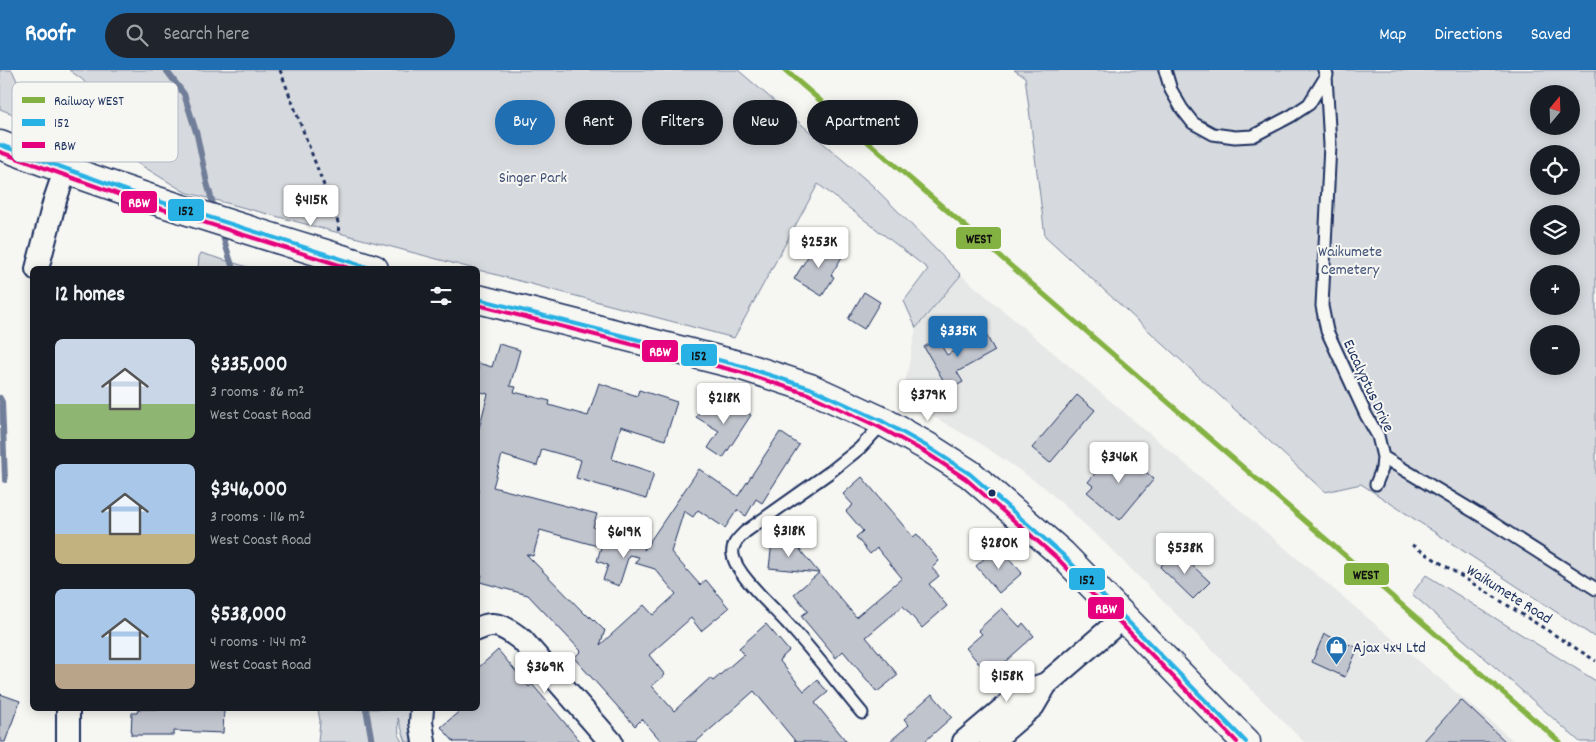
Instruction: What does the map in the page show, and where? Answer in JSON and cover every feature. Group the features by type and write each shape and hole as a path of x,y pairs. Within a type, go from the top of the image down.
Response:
{"main road":[{"path":"0,145 12,150"},
{"path":"44,162 236,227 365,266"},
{"path":"480,300 742,366 810,388 884,422 928,447 970,474 1062,554 1246,742"}],"street":[{"path":"38,266 65,170"},
{"path":"991,742 1033,706 1046,684 1124,617"},
{"path":"483,622 506,628 522,640 611,742"},
{"path":"964,742 1023,692 1046,684"},
{"path":"68,711 68,742"},
{"path":"422,711 421,722 424,742"}],"lane":[{"path":"1165,70 1170,90 1193,123 1213,134 1234,137 1253,136 1309,104 1327,72"},
{"name":"Eucalyptus Drive","path":"1327,72 1330,145 1322,306 1328,331 1366,415 1378,436 1383,457 1488,520 1596,589"},
{"path":"862,713 788,624 737,567 733,548 737,540 745,532 830,472 860,448 884,422"},
{"path":"1376,484 1382,469 1383,457"}],"path":[{"path":"280,70 339,225 334,256"},
{"name":"Waikumete Road","path":"1412,545 1596,661"}],"shaded area":[{"path":"961,275 1515,742 1304,742 1104,542 1044,487 978,442 902,399 916,328"}],"green space":[{"path":"0,70 12,70 17,82 12,82 12,114 0,109"},
{"name":"Singer Park","path":"69,70 738,70 773,100 733,100 733,145 797,145 797,121 807,129 807,145 825,145 872,185 961,275 916,328 904,301 928,269 818,184 734,338 480,270 480,266 463,266 185,192 136,162 178,162 178,82 85,82"},
{"name":"Waikumete Cemetery","path":"1014,70 1596,70 1596,638 1361,484 1325,492 1045,236 1025,77"},
{"path":"201,253 244,266 198,266"},
{"path":"1426,575 1596,681 1596,742 1580,742 1412,594"},
{"path":"318,711 410,711 410,730 414,742 406,742 398,718 399,736 402,742 318,742 320,721"}],"building":[{"path":"817,242 842,257 831,275 834,277 822,296 794,279"},
{"path":"864,292 880,302 864,329 848,319"},
{"path":"985,333 995,351 957,372 963,382 949,390 924,347 937,339 947,355"},
{"path":"499,344 520,350 510,386 516,387 514,392 550,401 549,405 588,416 599,383 637,396 639,390 677,402 665,440 621,426 612,459 654,473 646,499 576,478 581,460 542,449 537,466 502,455 493,487 597,514 593,527 646,545 644,550 699,469 738,496 780,432 799,445 762,503 756,499 746,516 737,510 725,528 698,510 693,517 684,511 671,552 700,585 706,580 729,608 701,631 691,618 649,655 665,675 652,686 674,711 710,678 713,681 744,654 739,648 766,624 789,651 779,660 804,691 817,680 828,692 815,703 847,742 796,742 754,691 696,742 662,742 642,719 635,726 574,658 581,651 528,595 480,582 482,575 480,574 480,424 488,394 480,392 480,364 492,367","holes":["540,530 601,547 597,561 608,565 603,580 619,586 629,555 639,557 635,563 655,569 676,594 653,615 644,605 600,645 605,630 590,616 590,618 586,615 526,554 533,556"]},
{"path":"1077,395 1095,410 1050,463 1032,448"},
{"path":"706,402 716,408 719,403 731,411 735,404 751,415 723,458 708,448 719,431 696,417"},
{"path":"1117,447 1154,479 1120,520 1087,492 1093,486 1088,482"},
{"path":"862,477 913,537 917,534 939,561 932,568 939,576 929,584 947,606 922,628 903,606 866,637 898,675 877,692 843,651 836,658 801,616 808,611 794,594 819,573 856,617 902,578 877,548 870,554 856,537 863,531 846,511 853,505 843,494"},
{"path":"772,542 795,544 819,573 769,568"},
{"path":"998,546 1022,573 999,593 976,566"},
{"path":"1176,550 1210,582 1193,599 1160,567"},
{"path":"1002,608 1020,627 1023,623 1034,636 997,669 995,666 987,673 966,648 982,634 978,630"},
{"path":"1324,634 1358,648 1345,677 1312,662"},
{"path":"498,650 529,687 532,684 581,742 454,742 441,727 460,711 480,711 480,666"},
{"path":"0,694 20,701 5,742 0,742"},
{"path":"932,694 952,717 924,742 889,742 909,725 904,719"},
{"path":"1461,700 1506,742 1423,742"},
{"path":"138,711 224,711 223,733 174,731 174,735 131,735 132,713 137,713"}],"waterway":[{"path":"166,70 175,82"},
{"path":"178,86 184,94 197,135 215,211"},
{"path":"221,230 232,266"},
{"path":"0,398 2,402 5,480"},
{"path":"366,711 372,742"}],"rail line":[{"name":"WEST","path":"785,70 1560,742"}],"transit line":[{"name":"152","path":"0,145 12,149"},
{"name":"RBW","path":"0,152 12,156"},
{"name":"RBW","path":"28,162 137,201 343,266"},
{"name":"152","path":"47,162 139,195 364,266"},
{"name":"152","path":"480,300 742,366 810,388 882,421 928,447 970,474 1062,554 1246,742"},
{"name":"RBW","path":"480,306 740,372 808,394 879,427 925,452 966,479 1058,559 1237,742"}],"place":[{"name":"Ajax 4x4 Ltd","path":"1337,665"}]}
